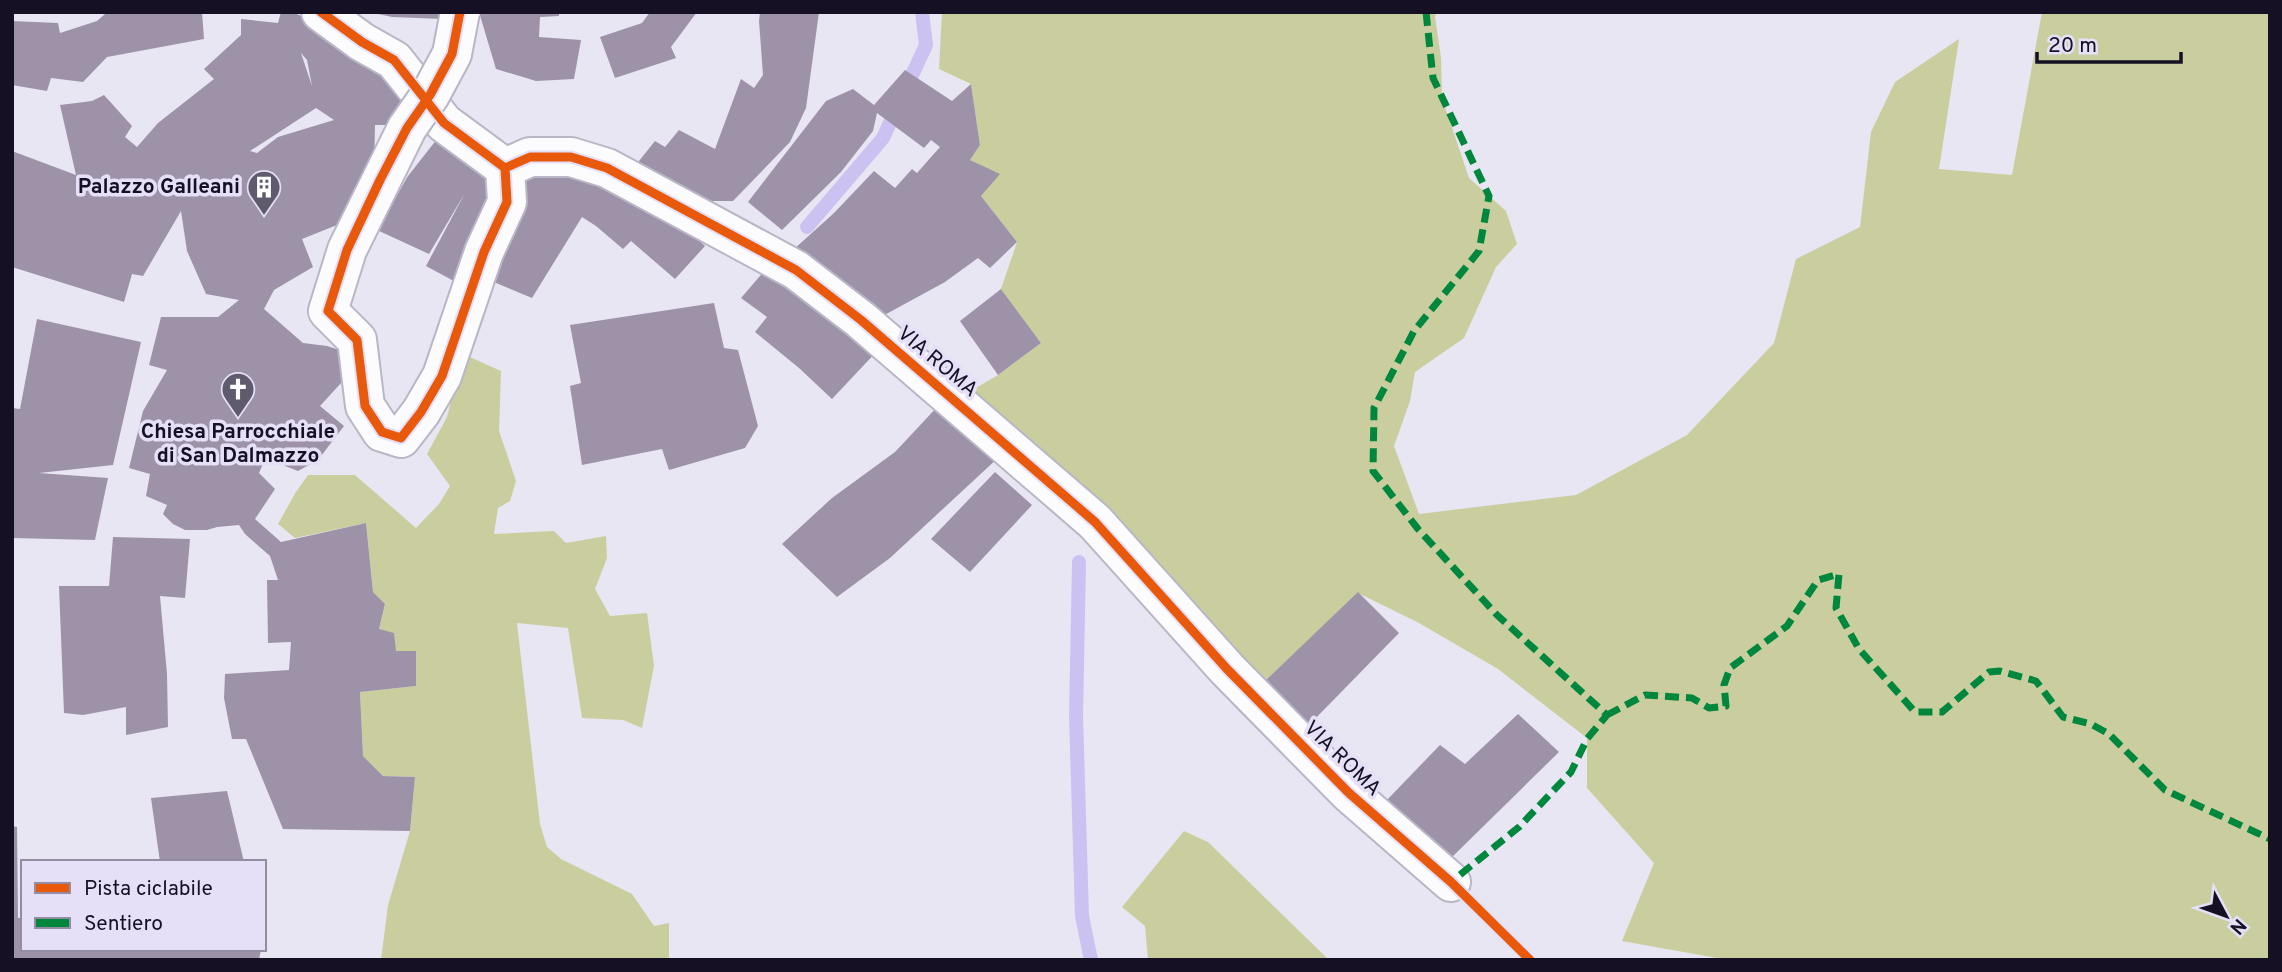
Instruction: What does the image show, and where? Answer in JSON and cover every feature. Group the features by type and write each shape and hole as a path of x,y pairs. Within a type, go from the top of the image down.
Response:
{"street":[{"path":"321,12 362,42 394,60 444,123 505,168 507,202 484,252 442,376 421,412 401,438 382,432 365,406 357,340 328,312 347,250 407,128 429,96 452,54 460,12"},
{"name":"VIA ROMA","path":"505,168 530,158 571,157 607,168 796,270 862,320 1095,522 1227,669 1349,793 1451,882"}],"green space":[{"path":"942,12 1437,12 1435,16 1441,58 1442,98 1469,178 1506,211 1517,244 1496,267 1464,338 1415,372 1410,401 1394,446 1419,514 1576,495 1687,435 1774,343 1796,259 1860,227 1871,132 1895,82 1959,39 1939,169 2012,175 2042,12 2270,12 2270,960 1728,960 1622,941 1654,863 1587,788 1587,738 1498,669 1419,623 1358,593 1264,682 969,392 998,375 1041,343 1001,289 1017,242 981,196 999,174 970,160 980,145 971,84 939,69"},
{"path":"463,354 501,371 499,431 516,481 510,501 498,508 494,534 554,531 566,543 606,536 607,558 595,589 610,616 647,613 654,666 642,728 623,720 582,718 568,628 517,623 540,824 547,847 561,859 632,894 654,926 669,923 669,960 381,960 388,905 410,831 415,777 383,776 363,756 360,692 416,686 416,652 396,651 379,629 385,605 373,592 366,523 295,538 278,524 308,475 355,475 416,528 439,504 450,486 427,454 447,417"},
{"path":"1184,831 1208,842 1329,960 1148,960 1145,926 1122,907"}],"building":[{"path":"202,12 204,39 107,57 83,82 51,78 47,91 12,85 12,21 58,23 60,33 97,21 105,14"},
{"path":"281,12 293,12 325,28 411,92 390,125 375,125 374,172 342,223 302,239 313,267 274,290 264,309 303,343 327,346 352,354 352,371 320,406 344,426 318,460 298,471 285,466 268,452 259,473 275,489 255,519 281,542 366,523 373,592 385,604 379,629 394,633 396,651 416,651 416,686 360,692 363,756 383,776 415,777 410,831 283,829 246,739 232,739 224,698 225,674 289,670 291,642 268,643 267,580 278,580 270,556 245,534 239,525 185,530 173,524 163,514 167,505 146,496 150,474 129,468 143,411 167,370 149,365 161,317 218,317 239,300 206,294 187,251 181,211 143,276 132,274 124,302 12,267 12,151 76,175 60,105 92,101 104,95 132,126 125,137 137,147 158,123 214,79 204,69 241,35 241,19 278,23","holes":["301,53 307,60 312,86","316,108 334,120 278,137 257,153 250,151"]},
{"path":"369,12 443,12 442,19 392,17"},
{"path":"479,12 559,12 559,16 540,17 539,37 581,40 574,79 536,81 496,69"},
{"path":"650,12 697,12 671,47 676,58 615,78 600,37 642,23"},
{"path":"760,12 819,12 806,108 790,142 733,201 705,201 635,166 655,141 665,147 679,130 715,149 741,79 754,88 763,75"},
{"path":"905,70 952,101 971,84 980,145 970,160 1000,174 981,196 1017,242 990,268 978,258 945,282 879,318 793,250 834,213 874,171 895,188 912,169 917,173 940,147 931,140 924,148 877,113 873,131 841,172 782,230 748,202 826,101 853,89 874,105"},
{"path":"441,134 504,197 465,287 426,266 465,193 429,254 377,230 408,176"},
{"path":"531,166 613,185 669,211 705,246 675,279 631,241 623,249 582,217 532,298 484,278"},
{"path":"765,270 879,349 832,399 755,332 767,317 741,298"},
{"path":"1001,289 1041,343 998,375 960,321"},
{"path":"714,303 724,348 738,350 758,426 745,448 669,470 662,449 582,465 570,386 581,383 570,325"},
{"path":"37,319 141,342 113,465 39,473 108,478 95,540 12,538 12,408 20,409"},
{"path":"939,405 999,457 890,558 837,597 782,544 832,498 895,452"},
{"path":"995,472 1032,505 970,572 931,539"},
{"path":"113,537 190,539 185,598 160,596 167,674 168,727 126,735 126,707 83,715 64,713 59,586 109,586"},
{"path":"1358,592 1399,633 1308,726 1264,682"},
{"path":"1518,714 1559,752 1450,859 1385,802 1440,745 1465,764"},
{"path":"227,791 244,860 160,860 151,798"},
{"path":"12,826 17,827 21,951 261,951 259,960 12,960"}],"waterway":[{"path":"807,227 883,138 926,45 922,12"},
{"path":"1079,562 1076,716 1082,916 1091,960"}],"marked path":[{"path":"1426,12 1433,78 1489,196 1479,251 1414,331 1374,408 1373,471 1418,529 1497,615 1607,715 1587,739 1571,772 1519,827 1451,882 1455,887"},
{"path":"1607,715 1645,695 1692,698 1709,708 1726,706 1724,685 1730,668 1787,626 1818,580 1839,574 1836,608 1859,649 1915,712 1942,712 1989,672 2000,671 2036,681 2063,717 2091,724 2109,734 2165,790 2270,839"}],"cycle path":[{"path":"321,12 362,42 394,60 444,123 505,168"},
{"path":"460,12 452,54 430,95 407,128 380,180 347,250 328,311 357,340 365,406 382,432 401,438 421,412 442,376 484,252 507,202 505,168"},
{"path":"505,168 530,157 571,157 607,168 796,270 861,320 1095,522 1227,669 1349,793 1451,882 1530,960"}],"place":[{"name":"Palazzo Galleani","path":"264,217"},
{"name":"Chiesa Parrocchiale di San Dalmazzo","path":"238,419"}]}
